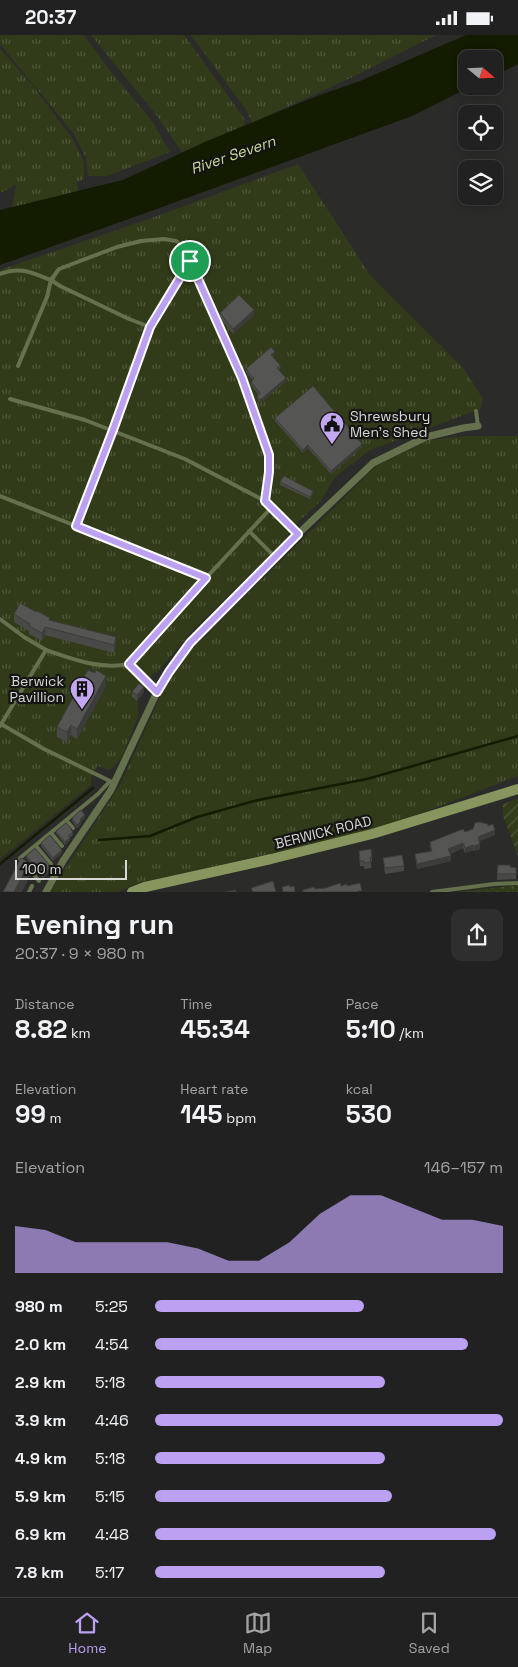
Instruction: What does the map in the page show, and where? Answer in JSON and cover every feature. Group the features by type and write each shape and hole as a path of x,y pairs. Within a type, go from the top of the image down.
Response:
{"main road":[{"name":"BERWICK ROAD","path":"132,892 145,887 372,834 518,789"}],"street":[{"path":"46,892 63,861 113,783 157,692 190,643 298,534 373,463 426,437 478,426"}],"lane":[{"path":"18,366 47,297 51,280 59,269 117,247 141,241 164,239 176,241 184,247 242,378 269,455 265,501"},
{"path":"76,526 150,327 190,261"},
{"path":"0,274 22,269 51,280 112,311 150,327"},
{"path":"10,399 85,420 185,459 265,501 298,534"},
{"path":"476,411 478,426"},
{"path":"0,496 206,578"},
{"path":"0,619 24,637 46,650 90,664 115,667 129,664 271,508"},
{"path":"249,531 275,557"},
{"path":"39,881 20,858 113,783 0,725 46,650"},
{"path":"129,664 157,692"},
{"path":"66,820 72,828"},
{"path":"51,833 62,846"},
{"path":"36,846 51,864"},
{"path":"18,869 23,861"},
{"path":"432,892 494,884 518,883"},
{"path":"29,892 32,886"}],"green space":[{"path":"0,35 84,35 111,72 152,121 170,152 107,176 88,176 86,158 74,134 0,44"},
{"path":"91,35 184,35 245,120 243,126 182,152 154,112"},
{"path":"191,35 436,35 357,75 252,123 247,111"},
{"path":"0,49 33,86 72,138 84,162 84,179 77,182 78,191 12,208 16,185 0,193"},
{"path":"298,164 370,275 464,369 483,399 480,409 370,450 335,477 321,501 292,528 284,541 190,633 157,673 155,672 140,690 137,701 139,714 122,757 110,770 97,766 91,778 91,785 0,859 0,270 149,219"},
{"path":"464,436 518,436 518,776 385,827 133,885 118,892 50,892 121,783 163,691 183,658 376,466 429,440"},
{"path":"518,799 518,856 503,816 503,804"},
{"path":"518,885 518,892 457,892"}],"water":[{"name":"River Severn","path":"466,35 518,35 518,64 503,72 503,50 458,50 458,93 412,116 0,265 0,210 123,180 207,141 317,96 360,81"}],"building":[{"path":"239,295 254,310 233,329 220,313"},
{"path":"271,347 275,352 271,355 280,365 277,368 286,378 260,400 257,396 260,393 251,382 254,379 246,369"},
{"path":"313,386 362,444 331,471 308,445 303,450 275,418"},
{"path":"284,476 313,491 310,497 280,482"},
{"path":"20,603 50,618 49,620 116,637 114,645 45,627 42,633 29,626 30,624 14,614"},
{"name":"Berwick Pavillion","path":"88,670 95,673 96,670 106,676 77,729 71,725 67,732 57,727"},
{"path":"139,683 144,687 137,695 132,692"},
{"path":"81,810 85,815 77,825 72,818"},
{"path":"66,823 73,832 65,842 56,831"},
{"path":"475,823 488,824 488,826 493,824 495,830 478,837 480,844 465,848 463,843 448,849 451,856 417,864 415,854 432,851 430,842 463,829 465,832 473,829"},
{"path":"50,835 62,850 53,858 41,843"},
{"path":"35,848 51,867 43,876 26,856"},
{"path":"371,849 371,862 364,863 364,861 360,861 359,851"},
{"path":"402,855 404,866 385,868 383,858"},
{"path":"21,858 29,863 14,892 3,892"},
{"path":"498,865 510,865 510,867 516,868 516,874 497,874"},
{"path":"273,881 276,892 253,892 251,888"},
{"path":"340,883 341,886 347,884 347,886 360,883 362,891 303,892 303,890 314,887 315,889 326,888"},
{"path":"289,885 290,887 294,886 295,892 283,892 282,887"}],"waterway":[{"path":"99,840 150,836 197,817 258,800 367,779 518,736"},
{"path":"0,864 93,788"}],"place":[{"name":"Shrewsbury Men's Shed","path":"332,445"},
{"name":"Berwick Pavillion","path":"82,710"}],"route":[{"path":"190,261 242,378 269,455 265,501 298,534 190,643 157,692 129,664 206,578 76,526 150,327 190,261"}]}
